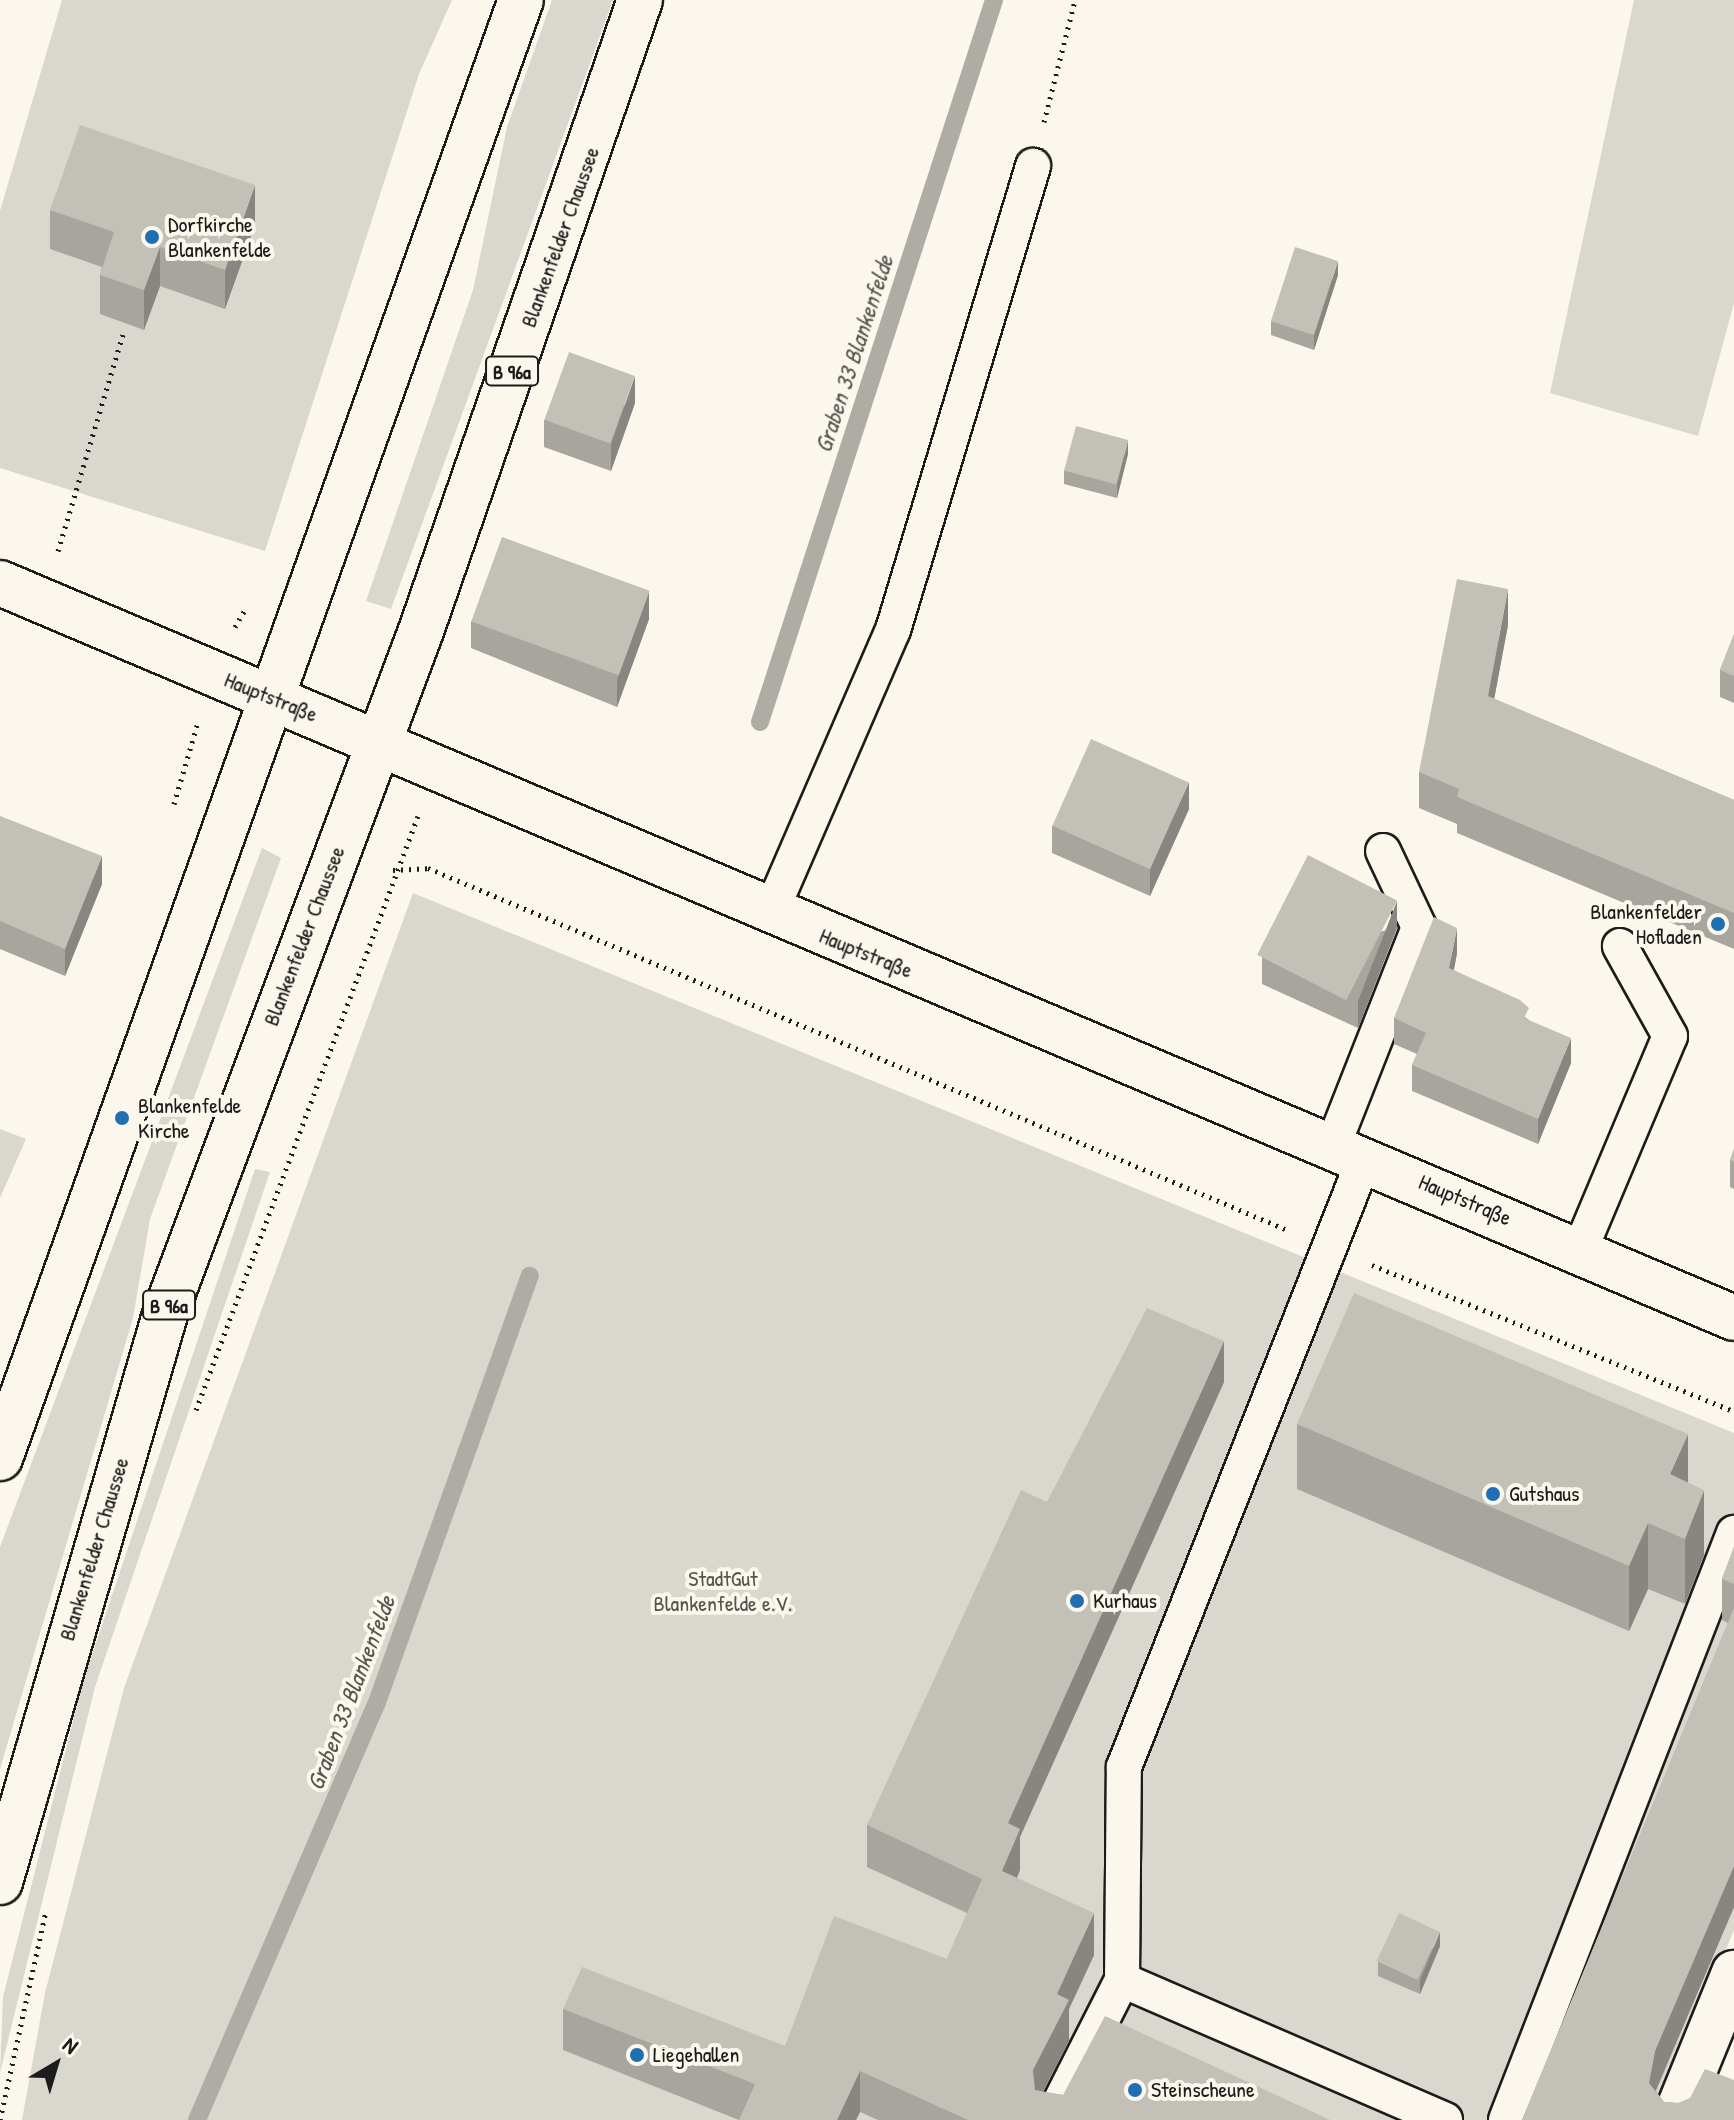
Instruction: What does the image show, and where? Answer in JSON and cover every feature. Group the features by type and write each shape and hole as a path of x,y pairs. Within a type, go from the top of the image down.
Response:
{"main road":[{"path":"0,1458 521,0"},
{"name":"Blankenfelder Chaussee","path":"0,1882 166,1311 381,741 640,0"},
{"name":"Hauptstraße","path":"0,583 381,741 439,770 770,914 1349,1150 1734,1318"},
{"path":"1674,2120 1734,1973"}],"lane":[{"path":"770,914 893,630 1033,166"},
{"path":"1051,2120 1122,1980 1124,1767 1329,1247 1349,1150 1419,927 1383,851"},
{"path":"1580,1250 1670,1036 1620,946"},
{"path":"1506,2120 1734,1533"},
{"path":"1122,1980 1445,2120"}],"path":[{"path":"1033,166 1075,0"},
{"path":"74,491 123,335"},
{"path":"192,1421 393,870 439,770"},
{"path":"393,870 428,868 1329,1247 1734,1411"},
{"path":"0,2120 50,1898"}],"green space":[{"path":"62,0 452,0 419,74 265,551 0,468 0,211"},
{"path":"552,0 613,0 391,609 366,601 473,290 507,127"},
{"path":"1634,0 1734,0 1734,303 1698,436 1550,393"},
{"path":"262,848 281,858 150,1219 133,1318 0,1769 0,1547"},
{"name":"StadtGut Blankenfelde e.V.","path":"413,893 1734,1433 1734,1930 1655,2120 22,2120 45,1993 124,1688"},
{"path":"0,1129 26,1139 0,1198"},
{"path":"255,1169 270,1172 95,1687 0,2073 3,1997 83,1682"}],"building":[{"path":"80,125 255,185 225,270 160,247 144,290 100,275 114,232 50,210"},
{"path":"1295,247 1338,261 1314,335 1271,321"},
{"path":"569,352 635,376 610,444 544,420"},
{"path":"1076,426 1128,440 1116,484 1064,470"},
{"path":"502,537 650,591 619,675 471,622"},
{"path":"1457,579 1508,589 1488,696 1734,800 1734,913 1457,797 1459,789 1419,772"},
{"path":"1734,634 1734,676 1720,670"},
{"path":"1091,739 1189,783 1150,869 1052,826"},
{"path":"0,816 102,856 65,949 0,921"},
{"path":"1308,855 1397,900 1346,1000 1257,955"},
{"path":"1434,917 1457,928 1449,968 1520,1000 1529,1008 1524,1018 1571,1038 1538,1119 1412,1065 1426,1033 1394,1018"},
{"path":"1354,1293 1688,1434 1670,1474 1704,1490 1685,1539 1648,1523 1629,1566 1297,1424"},
{"path":"1147,1308 1224,1341 1008,1823 1020,1829 1002,1871 1094,1913 1057,1994 1069,2000 1033,2070 1035,2090 1063,2095 1105,2016 1330,2120 968,2120 860,2071 837,2120 739,2120 755,2084 563,2009 582,1967 785,2046 834,1916 947,1959 982,1879 867,1825 1021,1490 1047,1502"},
{"path":"1734,1547 1734,1584 1722,1579"},
{"path":"1734,1608 1734,1866 1655,2051 1649,2083 1664,2102 1678,2103 1690,2098 1705,2069 1734,2080 1734,2120 1522,2120"},
{"path":"1399,1913 1440,1932 1417,1980 1377,1961"}],"waterway":[{"name":"Graben 33 Blankenfelde","path":"760,722 994,0"},
{"name":"Graben 33 Blankenfelde","path":"197,2120 376,1705 530,1276"}],"place":[{"name":"Dorfkirche Blankenfelde","path":"152,237"},
{"name":"Blankenfelder Hofladen","path":"1718,924"},
{"name":"Blankenfelde Kirche","path":"122,1118"},
{"name":"Gutshaus","path":"1493,1494"},
{"name":"Kurhaus","path":"1077,1601"},
{"name":"Liegehallen","path":"637,2055"},
{"name":"Steinscheune","path":"1135,2090"}]}
